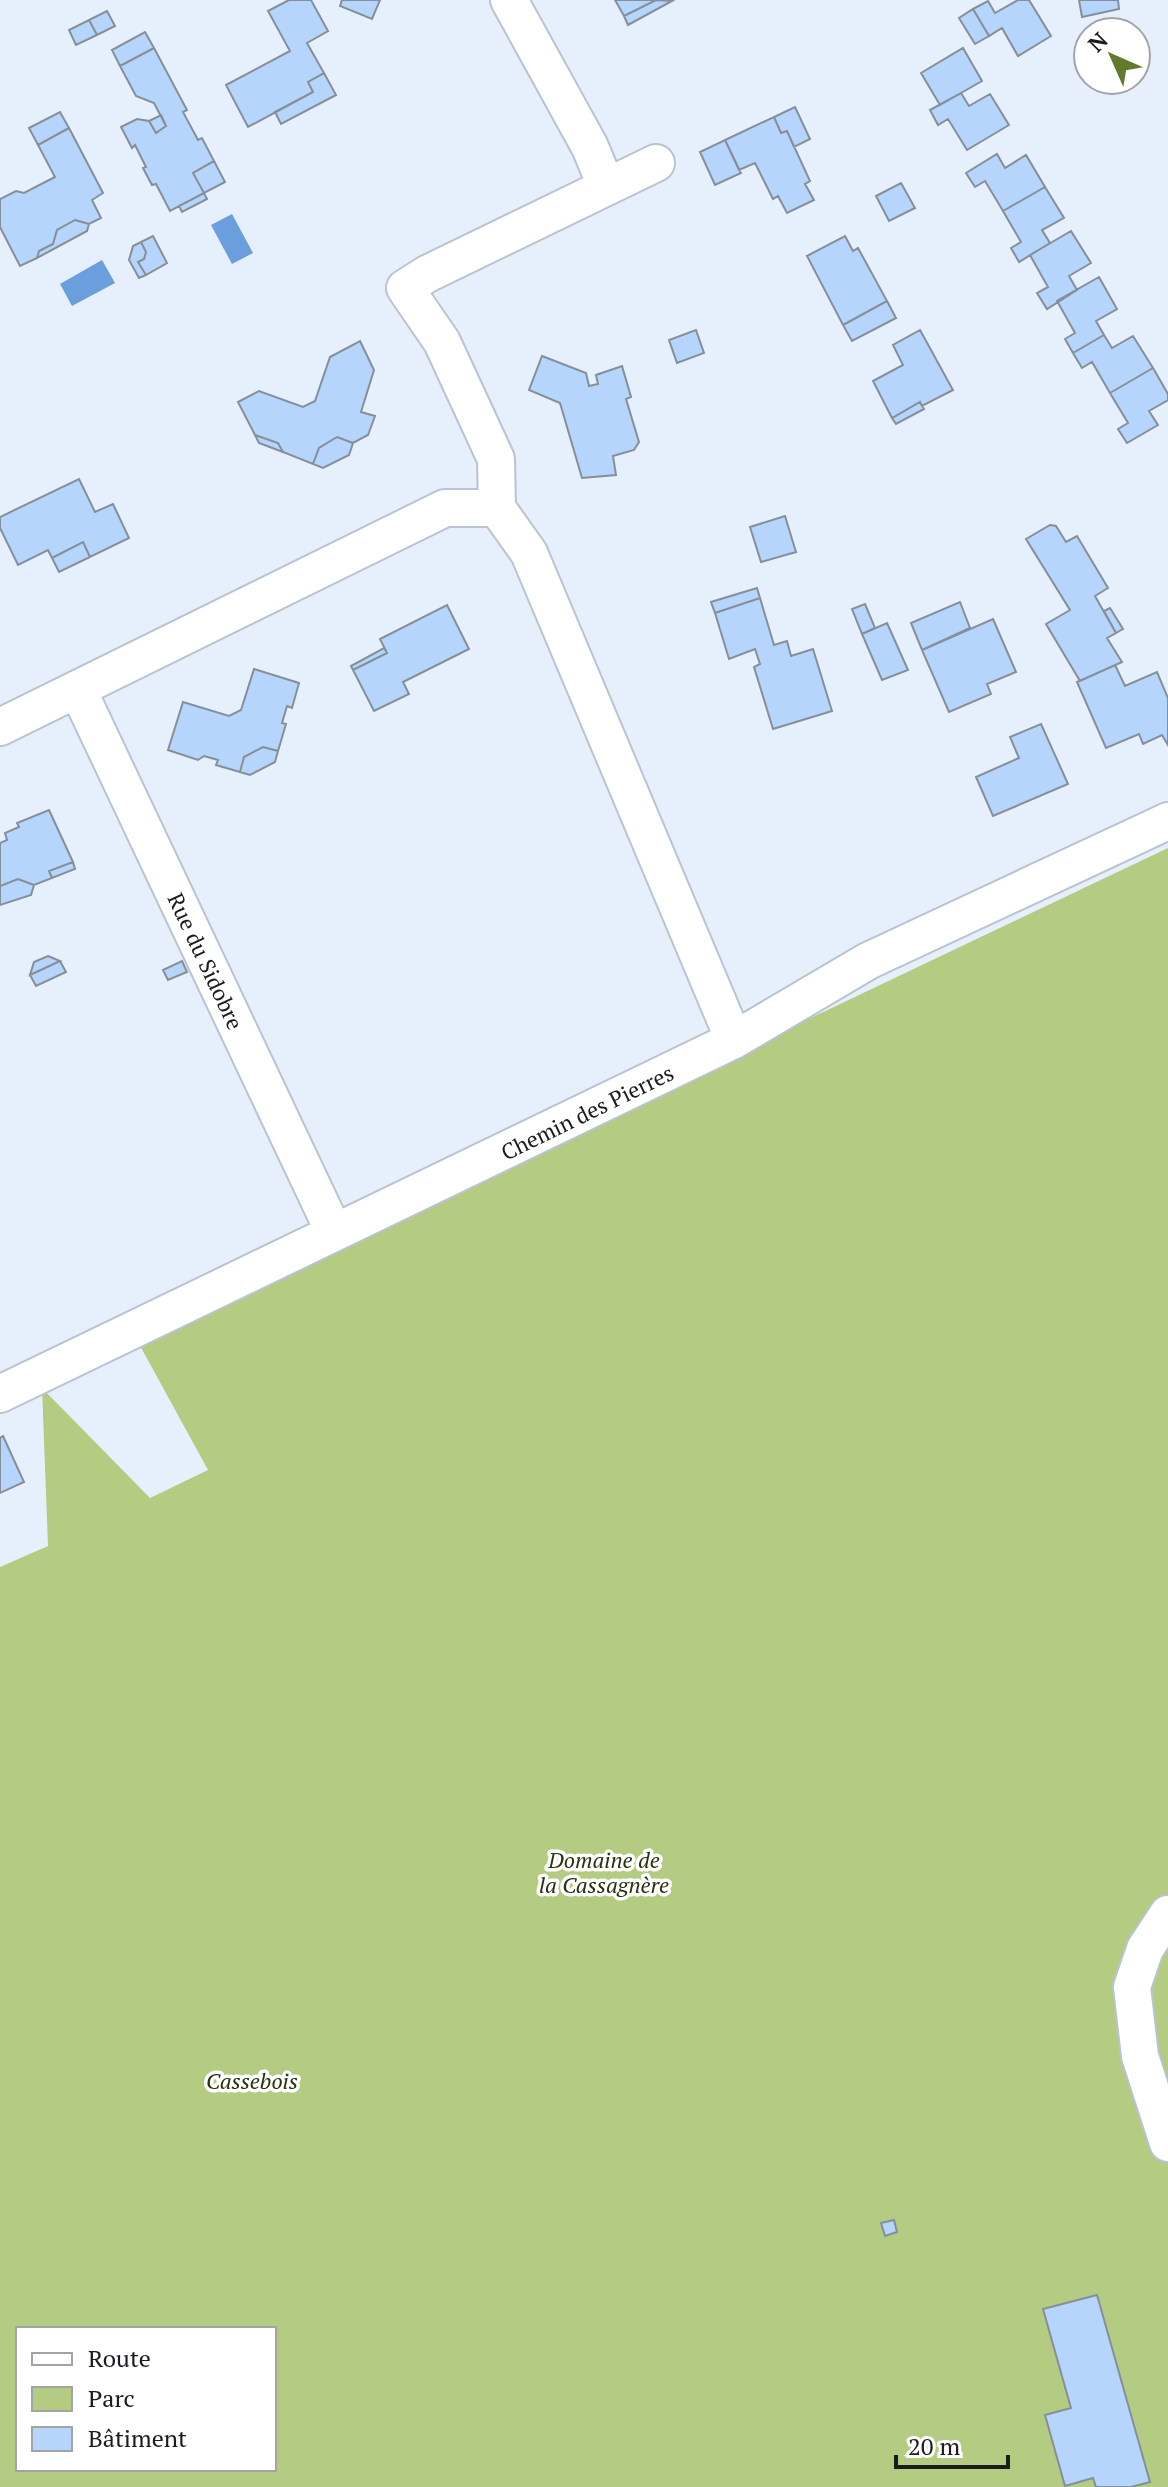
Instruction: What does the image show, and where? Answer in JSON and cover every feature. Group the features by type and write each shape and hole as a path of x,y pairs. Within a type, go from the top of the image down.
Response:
{"street":[{"path":"509,0 601,173"},
{"path":"656,163 601,173 405,288 442,342 496,459 497,508 529,553 734,1040"},
{"path":"0,727 445,508 497,508"},
{"name":"Rue du Sidobre","path":"78,690 334,1232"},
{"name":"Chemin des Pierres","path":"0,1394 734,1040 868,961 1168,821"},
{"path":"1168,1914 1145,1949 1132,1987 1140,2056 1168,2143"}],"green space":[{"name":"Domaine de la Cassagnère","path":"1168,848 1168,2487 0,2487 0,1567 48,1546 42,1388 150,1498 208,1470 138,1342"}],"water":[{"path":"232,214 253,253 232,264 211,225"},
{"path":"102,260 115,283 72,306 60,284"}],"building":[{"path":"289,0 311,0 328,31 307,43 324,73 308,82 313,92 248,127 226,85 290,51 268,11"},
{"path":"342,0 380,0 372,19 340,6"},
{"path":"615,0 656,0 624,16"},
{"path":"656,0 672,1 628,25 624,16"},
{"path":"1018,0 1029,0 1051,36 1018,56 1002,28 989,36 973,9 988,1 995,13"},
{"path":"1079,0 1118,0 1119,9 1082,16"},
{"path":"973,9 989,36 975,44 959,18"},
{"path":"107,11 115,26 97,35 89,20"},
{"path":"89,20 97,35 76,45 69,30"},
{"path":"145,32 154,48 120,66 112,50"},
{"path":"154,48 187,110 183,112 214,161 193,173 204,193 170,211 156,184 152,185 135,145 132,148 121,127 137,119 149,121 156,133 166,126 154,103 136,96 120,66"},
{"path":"963,48 982,81 940,105 921,73"},
{"path":"324,73 336,95 281,124 275,112 313,92 308,82"},
{"path":"961,93 969,106 990,94 1009,125 967,150 948,119 938,125 930,110"},
{"path":"795,107 810,139 794,147 787,131 781,133 774,117"},
{"path":"60,112 69,128 38,145 29,128"},
{"path":"161,115 166,126 156,133 149,121"},
{"path":"774,117 781,133 787,131 810,181 805,184 814,200 787,213 778,196 773,199 755,163 739,170 725,140"},
{"path":"69,128 103,193 92,200 101,218 89,224 75,220 57,230 53,244 39,251 37,258 20,266 0,227 0,199 16,191 24,193 55,177 38,145"},
{"path":"725,140 741,173 715,185 700,152"},
{"path":"997,154 1005,168 1026,155 1045,187 1003,211 985,181 975,187 966,173"},
{"path":"214,161 225,182 204,193 193,173"},
{"path":"901,183 915,208 889,221 876,196"},
{"path":"1045,187 1064,218 1042,230 1050,243 1019,262 1011,248 1021,242 1003,211"},
{"path":"204,193 207,199 182,212 179,206"},
{"path":"75,220 89,224 87,231 37,258 39,251 53,244 57,230"},
{"path":"1071,231 1091,263 1069,276 1077,290 1047,309 1037,293 1048,287 1030,255"},
{"path":"153,236 167,263 146,275 138,262 144,259 146,252 141,242"},
{"path":"845,236 853,251 858,248 887,301 843,325 807,256"},
{"path":"141,242 146,252 144,259 138,262 146,275 139,278 129,260 133,246"},
{"path":"1099,277 1117,309 1096,321 1104,335 1073,353 1065,339 1075,333 1057,301"},
{"path":"887,301 896,318 852,341 843,325"},
{"path":"696,330 704,353 677,363 669,340"},
{"path":"920,330 953,390 922,406 920,402 892,418 873,381 903,365 893,345"},
{"path":"1104,335 1112,348 1133,336 1153,368 1110,393 1092,362 1082,368 1073,353"},
{"path":"360,341 374,370 361,412 375,416 368,435 353,443 337,437 319,448 313,464 283,452 278,443 255,435 238,402 259,391 303,407 315,401 330,357"},
{"path":"542,356 586,373 589,386 598,384 596,375 622,366 631,397 626,399 639,442 634,450 613,456 616,475 582,478 560,403 529,390"},
{"path":"1153,368 1168,394 1168,400 1149,411 1158,425 1127,443 1118,429 1128,423 1110,393"},
{"path":"920,402 924,409 896,424 892,418"},
{"path":"255,435 278,443 283,452 259,443"},
{"path":"337,437 353,443 349,455 323,468 313,464 319,448"},
{"path":"79,479 95,512 113,504 129,538 90,557 83,542 52,558 48,550 18,565 0,528 0,517"},
{"path":"785,516 796,552 761,562 750,527"},
{"path":"1050,525 1056,526 1066,542 1077,536 1108,588 1095,596 1116,633 1107,638 1122,662 1080,681 1046,624 1070,610 1026,539"},
{"path":"83,542 90,557 59,572 52,558"},
{"path":"757,588 760,598 715,613 711,602"},
{"path":"760,598 774,645 787,641 791,656 813,649 832,711 773,729 754,667 760,664 755,649 729,659 715,613"},
{"path":"960,602 970,628 922,650 911,623"},
{"path":"865,604 875,628 862,634 852,609"},
{"path":"447,605 469,649 403,682 409,694 374,711 353,670 387,653 380,639"},
{"path":"1110,608 1123,629 1116,633 1104,611"},
{"path":"993,619 1016,672 987,684 991,694 949,712 922,650"},
{"path":"887,623 908,670 882,680 862,634"},
{"path":"384,648 387,653 353,670 351,666"},
{"path":"1115,665 1125,686 1157,672 1168,698 1168,745 1162,735 1143,744 1139,734 1106,748 1077,682"},
{"path":"254,669 299,683 292,708 287,706 282,723 286,724 278,751 263,747 244,757 240,772 216,765 218,760 204,756 198,760 168,750 183,702 229,716 241,710"},
{"path":"1041,724 1068,784 993,816 976,777 1019,758 1010,737"},
{"path":"263,747 278,751 275,762 250,775 240,772 244,757"},
{"path":"49,810 73,862 49,871 52,878 34,885 18,879 0,886 0,843 7,840 5,833 19,827 17,823"},
{"path":"73,862 75,869 52,878 49,871"},
{"path":"18,879 34,885 31,895 0,905 0,886"},
{"path":"48,956 60,961 30,975 34,962"},
{"path":"60,961 66,972 36,986 30,975"},
{"path":"182,961 187,972 168,980 163,970"},
{"path":"3,1436 24,1482 0,1493 0,1438"},
{"path":"894,2220 897,2232 885,2236 881,2223"},
{"path":"1097,2295 1150,2482 1131,2487 1096,2487 1093,2478 1065,2486 1045,2415 1071,2408 1043,2309"}],"park label":[{"name":"Cassebois","path":"252,2080"}]}
